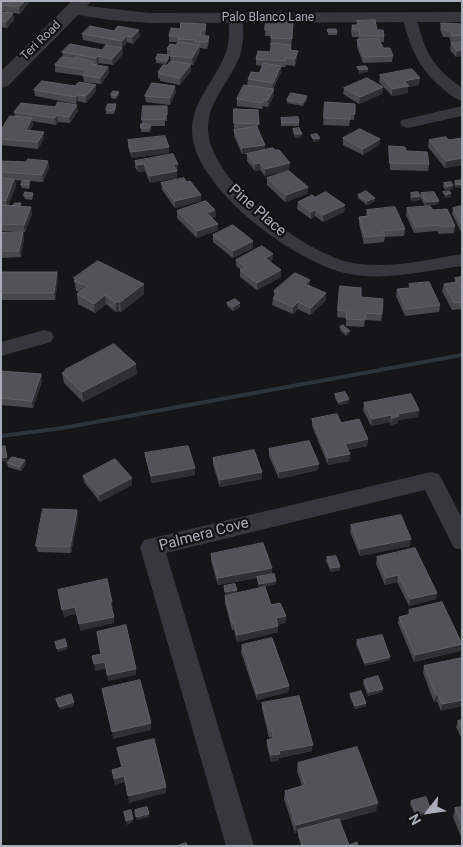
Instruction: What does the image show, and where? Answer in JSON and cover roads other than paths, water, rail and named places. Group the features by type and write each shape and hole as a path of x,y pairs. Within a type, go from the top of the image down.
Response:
{"street":[{"name":"Palo Blanco Lane","path":"78,5 136,17 462,17"},
{"name":"Teri Road","path":"1,82 78,5"},
{"path":"409,17 422,61 432,73 462,96"},
{"name":"Pine Place","path":"236,18 233,54 210,92 200,116 201,140 205,154 221,179 256,213 288,239 318,258 334,264 358,270 377,270 462,260"},
{"path":"408,123 462,111"},
{"path":"1,349 44,337"},
{"name":"Palmera Cove","path":"240,846 152,547 431,480 462,541"}],"waterway":[{"path":"1,436 63,428 462,355"}]}
